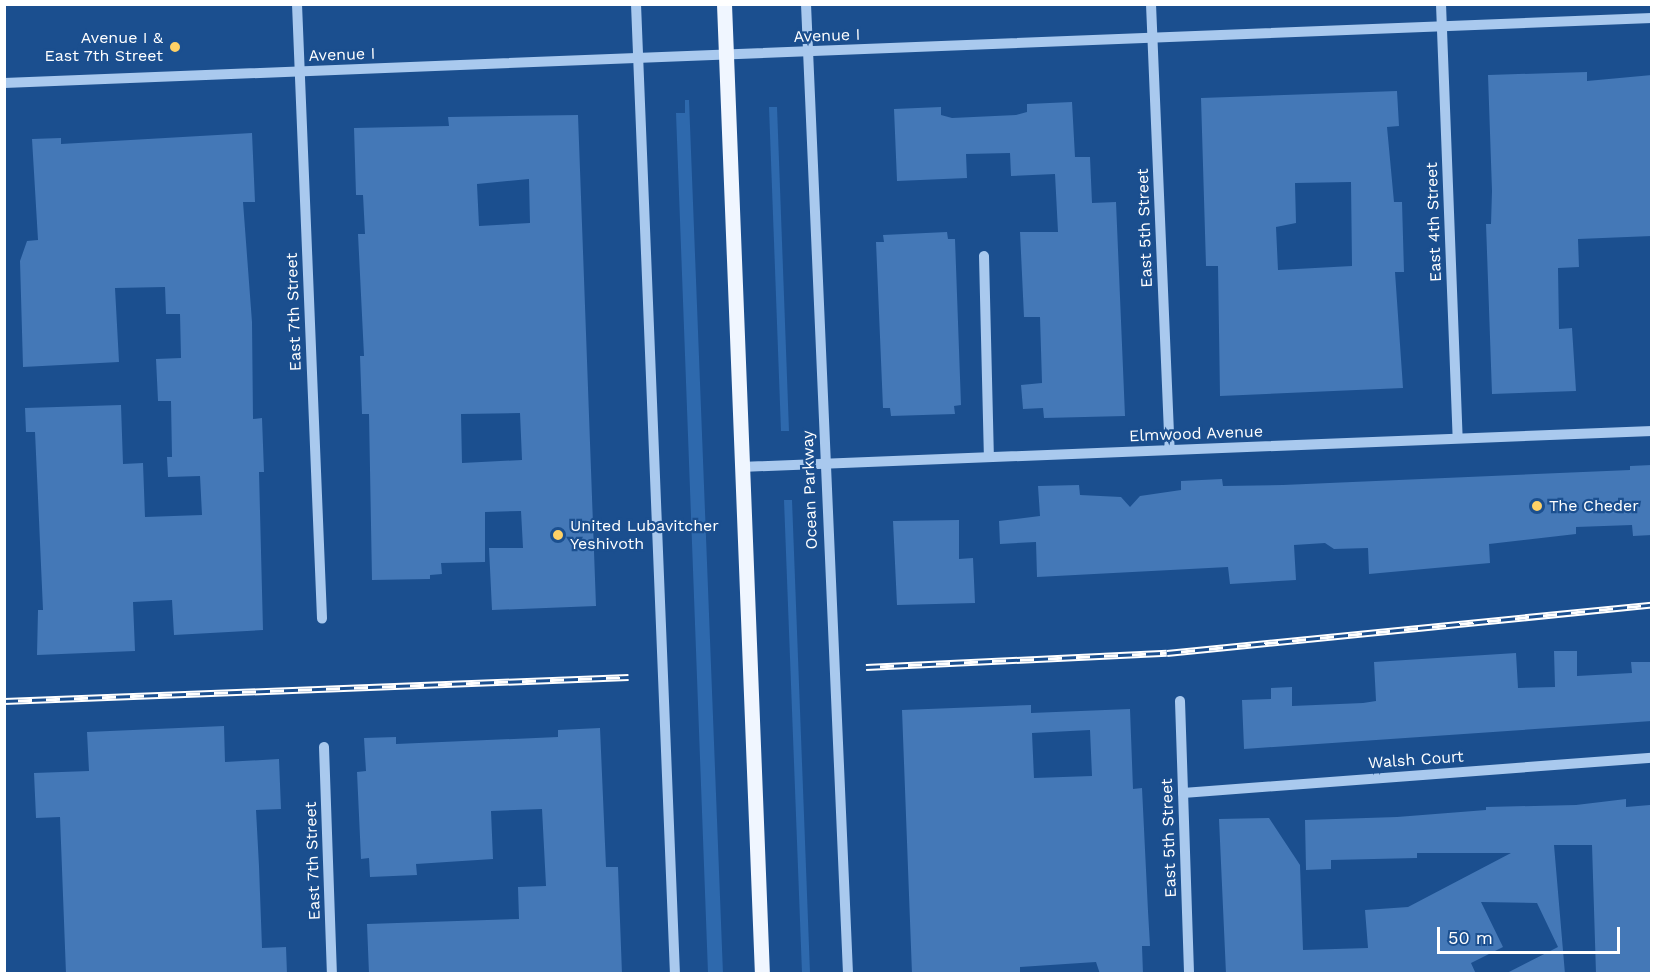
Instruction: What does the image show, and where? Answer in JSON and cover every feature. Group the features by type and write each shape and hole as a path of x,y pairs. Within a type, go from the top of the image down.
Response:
{"main road":[{"path":"724,4 762,974"}],"street":[{"name":"East 7th Street","path":"297,4 322,618"},
{"path":"636,4 675,974"},
{"name":"Ocean Parkway","path":"806,4 848,974"},
{"name":"East 5th Street","path":"1151,4 1170,450"},
{"name":"East 4th Street","path":"1441,4 1458,438"},
{"name":"Avenue I","path":"4,83 1652,18"},
{"path":"984,256 989,457"},
{"name":"Elmwood Avenue","path":"741,466 1652,431"},
{"name":"East 5th Street","path":"1180,701 1189,974"},
{"name":"East 7th Street","path":"324,747 332,974"},
{"name":"Walsh Court","path":"1183,793 1652,758"}],"shaded area":[{"path":"685,100 689,100 723,974 708,973 676,113 685,113"},
{"path":"769,107 777,107 789,431 781,431"},
{"path":"784,500 792,500 810,973 802,973"}],"building":[{"path":"1587,72 1587,81 1652,75 1652,236 1578,239 1579,267 1558,268 1559,329 1572,328 1576,391 1492,394 1486,224 1491,224 1492,191 1488,75"},
{"path":"1397,91 1399,126 1387,127 1394,202 1402,202 1404,272 1395,272 1403,388 1220,396 1218,266 1206,266 1201,98","holes":["1351,182 1352,266 1278,270 1276,227 1296,223 1295,183"]},
{"path":"1072,102 1075,157 1090,157 1092,203 1116,202 1125,416 1044,418 1043,408 1023,409 1021,385 1042,383 1040,317 1024,317 1020,232 1058,232 1055,174 1011,176 1010,153 966,154 967,178 897,181 894,109 941,107 941,115 952,118 1016,115 1027,112 1027,104"},
{"path":"578,115 596,606 492,610 489,548 523,548 521,511 485,512 485,562 441,563 442,574 430,575 430,579 372,580 369,414 362,414 360,356 364,356 358,234 365,234 363,195 356,195 354,128 449,126 448,117","holes":["529,179 530,223 479,226 477,184","520,413 522,460 462,463 461,414"]},
{"path":"252,133 255,202 243,202 252,322 253,419 262,418 264,472 259,472 263,630 174,635 172,600 133,602 135,651 37,655 38,610 43,610 35,432 26,432 25,408 121,405 123,464 143,463 145,517 202,515 200,476 168,477 167,457 172,457 171,401 158,401 156,359 181,358 180,314 166,314 165,287 115,288 119,362 23,367 20,261 27,241 38,240 32,139 61,138 61,144"},
{"path":"947,232 948,239 955,239 961,405 954,406 955,414 891,416 890,408 883,408 876,242 884,242 883,235"},
{"path":"1652,465 1652,535 1633,536 1632,525 1576,527 1576,534 1489,544 1490,563 1369,574 1368,548 1334,549 1325,543 1294,545 1296,580 1230,584 1228,567 1037,577 1036,542 1000,544 999,521 1040,516 1038,486 1079,485 1080,495 1121,497 1130,507 1140,496 1181,490 1181,481 1222,479 1223,486 1283,485 1630,470 1630,466"},
{"path":"959,520 959,559 973,558 975,603 897,605 893,521"},
{"path":"1554,651 1577,651 1577,676 1632,673 1631,662 1652,662 1652,721 1244,749 1242,700 1271,699 1271,688 1292,687 1292,706 1363,703 1376,701 1374,662 1516,653 1518,688 1555,687"},
{"path":"1031,705 1031,713 1130,709 1133,789 1142,788 1150,946 1142,946 1143,974 1100,974 1096,962 1020,967 1020,974 912,974 902,710","holes":["1090,730 1092,776 1034,778 1032,733"]},
{"path":"224,726 225,762 279,759 281,809 256,810 262,948 286,947 287,974 66,974 60,817 36,818 34,773 89,771 87,732"},
{"path":"600,728 606,867 618,867 622,974 369,974 367,924 519,919 518,887 546,886 542,809 491,811 493,859 416,864 417,875 370,877 369,858 361,859 357,772 366,771 364,738 396,737 396,744 558,737 558,730"},
{"path":"1626,799 1626,807 1650,805 1652,974 1596,974 1592,845 1554,845 1565,974 1505,974 1558,947 1537,903 1481,902 1503,947 1471,963 1476,974 1226,974 1219,819 1269,818 1300,865 1303,950 1368,948 1365,910 1408,907 1511,853 1417,853 1417,858 1331,860 1331,869 1306,870 1305,820 1397,817 1486,810 1486,807 1576,805"}],"railway":[{"path":"866,667 1167,653 1652,605"},
{"path":"4,701 629,677"}],"place":[{"name":"Avenue I & East 7th Street","path":"175,47"},
{"name":"The Cheder","path":"1537,506"},
{"name":"United Lubavitcher Yeshivoth","path":"558,535"}]}
